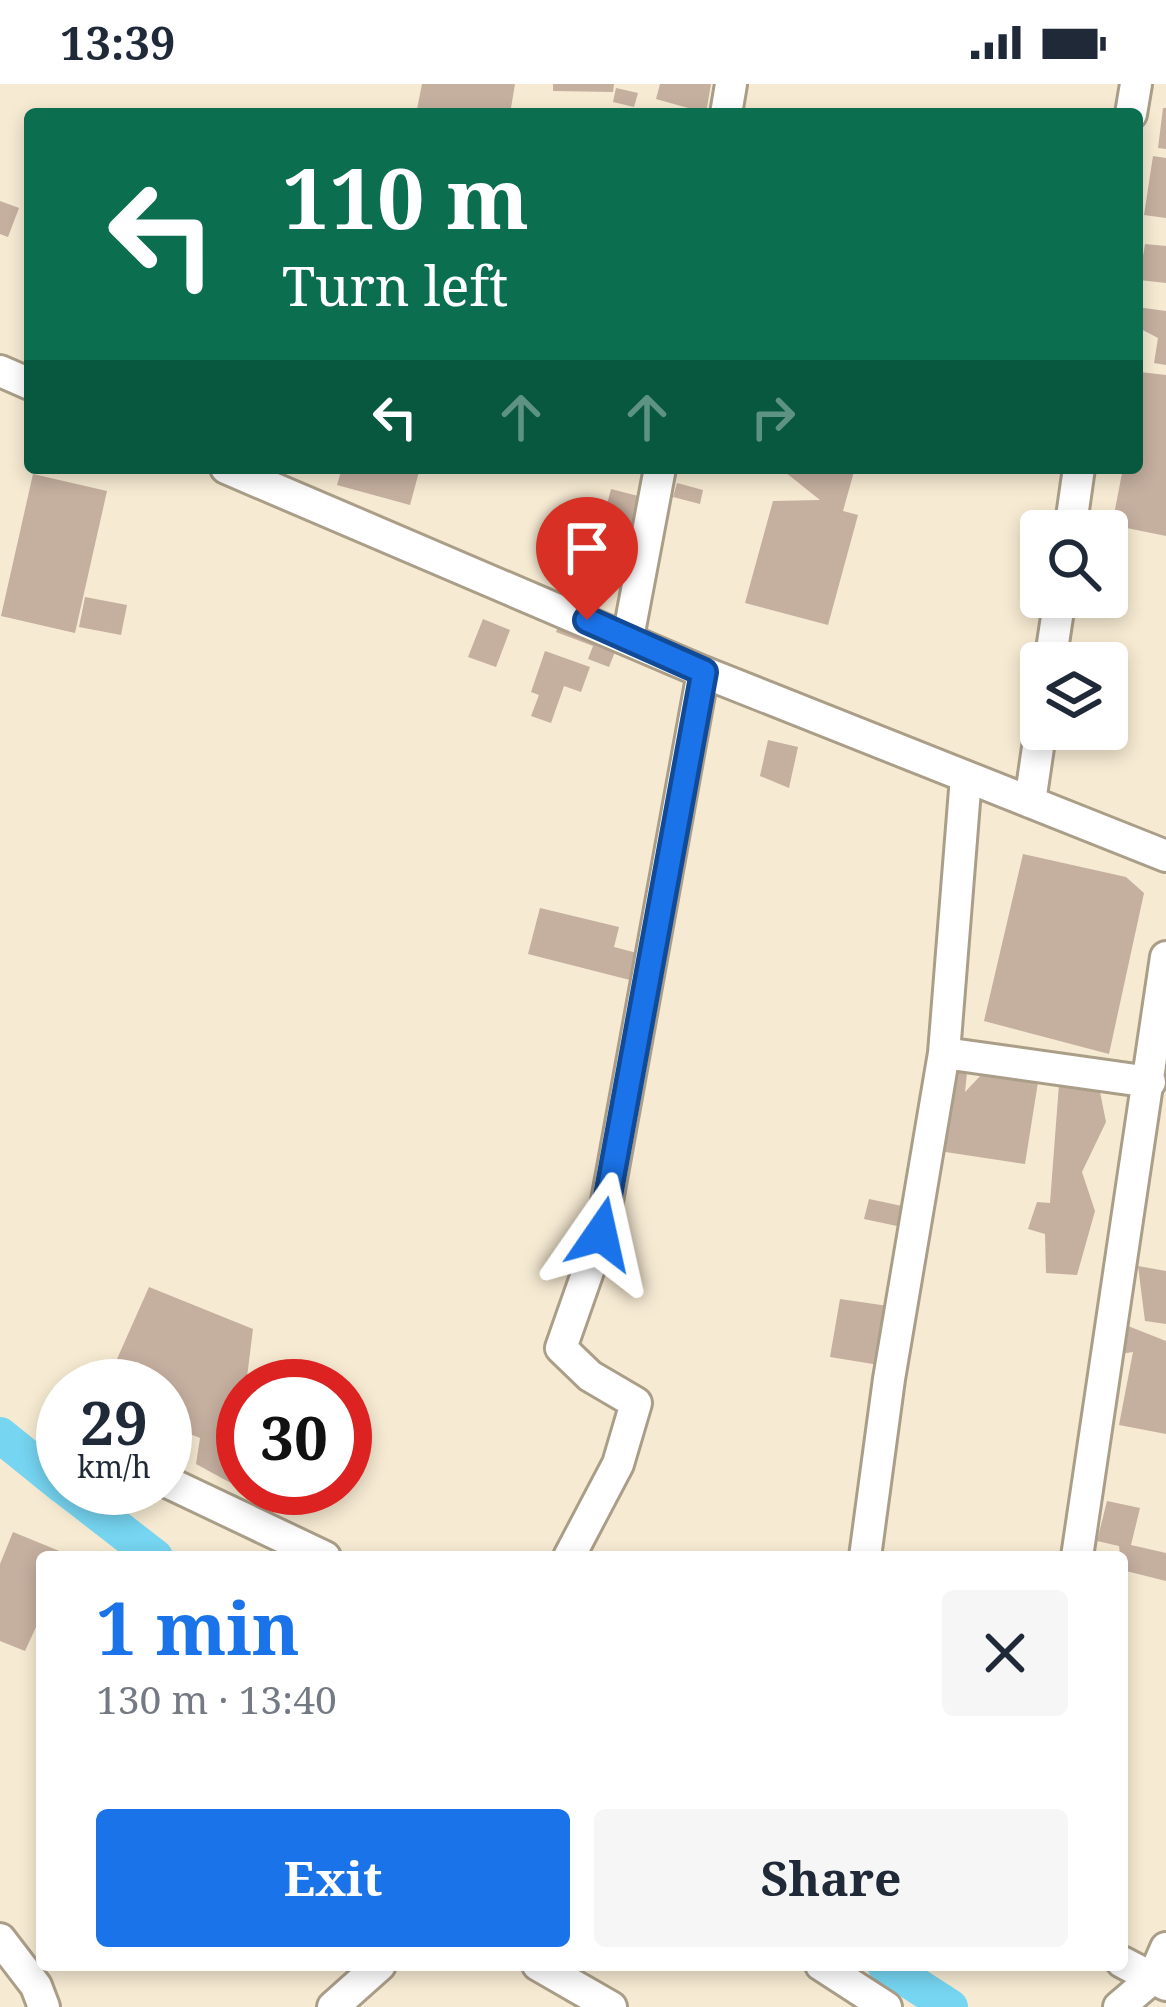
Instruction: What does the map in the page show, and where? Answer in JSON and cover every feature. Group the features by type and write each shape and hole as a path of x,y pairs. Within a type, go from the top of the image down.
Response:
{"street":[{"path":"240,474 704,672 1166,856"},
{"path":"628,638 659,474"},
{"path":"1073,510 1078,474"},
{"path":"572,1551 618,1464 636,1402 590,1376 562,1348 601,1234 704,672"},
{"path":"1030,802 1038,750"},
{"path":"867,1551 889,1378 944,1053 966,777"},
{"path":"1077,1551 1166,957"},
{"path":"944,1053 1150,1082"},
{"path":"192,1494 312,1551"},
{"path":"0,1939 36,1986 44,2007"},
{"path":"1119,2007 1160,1982 1166,1948"},
{"path":"1128,1965 1160,1982"},
{"path":"333,2007 373,1971"},
{"path":"548,1971 611,2007"},
{"path":"829,1971 886,2007"}],"building":[{"path":"422,84 515,84 511,108 417,108"},
{"path":"553,84 614,84 613,92 553,91"},
{"path":"660,84 711,84 707,108 656,99"},
{"path":"616,88 638,93 634,107 613,102"},
{"path":"1166,108 1166,149 1158,148"},
{"path":"1153,156 1166,158 1166,218 1144,215"},
{"path":"0,201 19,208 8,237 0,234"},
{"path":"1145,244 1166,246 1166,283 1143,280"},
{"path":"1143,308 1166,311 1166,365 1154,363 1158,338 1143,330"},
{"path":"1143,372 1166,375 1166,536 1128,528 1128,510 1115,510 1122,474 1143,474"},
{"path":"33,474 107,491 75,633 1,616"},
{"path":"340,474 418,474 410,505 337,485"},
{"path":"788,474 853,474 843,511 858,515 828,625 745,603 773,501 820,500"},
{"path":"677,483 703,490 700,504 673,497"},
{"path":"611,489 646,498 635,540 600,531"},
{"path":"85,597 127,605 121,635 79,627"},
{"path":"568,602 626,624 609,667 588,659 593,646 556,632"},
{"path":"483,619 510,630 496,667 468,657"},
{"path":"545,651 590,667 581,692 564,686 551,723 531,716 539,695 531,692"},
{"path":"768,740 798,747 789,788 760,776"},
{"path":"1023,854 1126,877 1144,893 1109,1054 984,1021"},
{"path":"540,908 619,927 614,947 637,953 630,980 528,954"},
{"path":"952,1070 967,1073 965,1092 982,1074 1038,1082 1025,1164 939,1151"},
{"path":"1059,1084 1099,1087 1106,1122 1082,1172 1095,1211 1077,1275 1046,1273 1045,1234 1028,1229 1037,1202 1050,1203"},
{"path":"869,1199 902,1206 897,1226 864,1219"},
{"path":"1138,1266 1166,1271 1166,1324 1145,1321"},
{"path":"149,1287 253,1329 249,1359 216,1359 216,1475 196,1464 200,1438 192,1435 192,1359 117,1359"},
{"path":"840,1299 888,1306 879,1365 830,1357"},
{"path":"1128,1326 1166,1341 1166,1434 1119,1425 1133,1352 1120,1354"},
{"path":"1107,1501 1140,1508 1131,1545 1166,1553 1166,1581 1128,1572 1128,1551 1097,1541"},
{"path":"13,1532 59,1551 36,1551 36,1627 25,1651 0,1641 0,1564"}],"waterway":[{"path":"0,1435 36,1464"},
{"path":"101,1515 147,1551"},
{"path":"894,1971 950,2007"}],"route":[{"path":"587,620 704,672 601,1234"}]}
